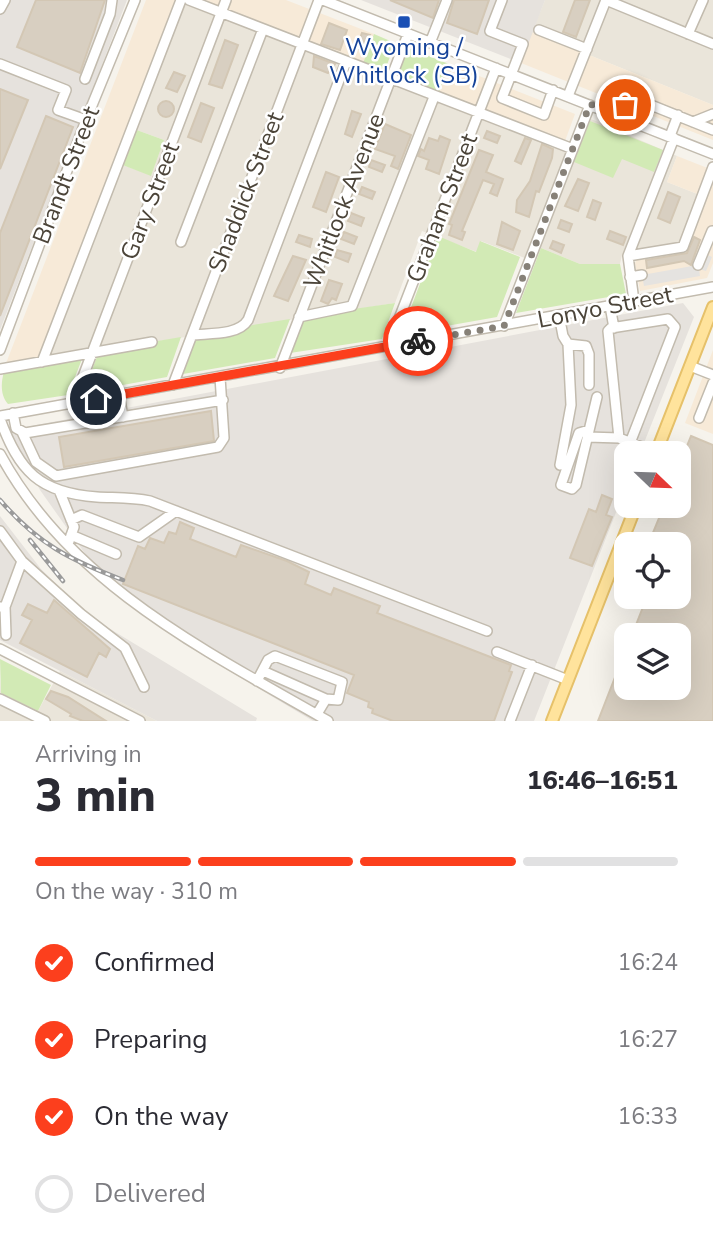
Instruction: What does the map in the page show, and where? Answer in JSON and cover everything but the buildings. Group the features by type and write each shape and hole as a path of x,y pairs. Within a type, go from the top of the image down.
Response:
{"main road":[{"path":"661,441 713,307"},
{"path":"552,721 631,518"}],"street":[{"path":"0,9 5,0"},
{"path":"85,79 110,15 112,0"},
{"name":"Brandt Street","path":"0,351 4,326 135,0"},
{"path":"41,362 181,0"},
{"path":"188,0 573,149"},
{"name":"Gary Street","path":"73,403 226,0"},
{"path":"321,0 713,154"},
{"name":"Shaddick Street","path":"173,384 321,0"},
{"path":"430,43 447,0"},
{"path":"502,0 490,31 523,44 502,98 544,115 553,90"},
{"path":"568,96 606,0 629,5 713,44"},
{"path":"688,34 703,0"},
{"path":"181,242 263,29"},
{"path":"539,30 587,49"},
{"name":"Whitlock Avenue","path":"280,368 408,34"},
{"path":"192,335 232,331 241,328 248,320 346,62"},
{"path":"0,64 66,90 58,110 86,120"},
{"name":"Graham Street","path":"388,347 495,68"},
{"path":"299,317 352,306 434,97"},
{"path":"621,117 631,97 713,130"},
{"path":"504,326 590,104"},
{"path":"693,122 713,114"},
{"path":"634,301 628,256 678,115"},
{"path":"628,256 682,247 713,167"},
{"path":"698,265 709,249 712,231"},
{"path":"629,277 642,275"},
{"name":"Lonyo Street","path":"0,417 713,287"},
{"path":"610,306 614,328"},
{"path":"560,465 571,405 568,344 563,336 562,315"},
{"path":"620,438 608,331 668,319 675,327 631,441"},
{"path":"0,369 152,342"},
{"path":"568,344 586,346 589,354 589,385"},
{"path":"690,366 713,375"},
{"path":"13,414 16,428 22,432 36,462 56,477 67,476 218,447 223,438 220,377"},
{"path":"699,418 713,383"},
{"path":"119,394 123,417"},
{"path":"597,397 589,434 576,485 572,489 561,485 579,433 589,434 620,438 626,441"},
{"path":"22,432 223,401"},
{"path":"0,417 17,456 35,480 59,490 93,497 138,498 486,632"},
{"path":"17,456 2,459 39,512 69,539 113,587 149,615 328,721"},
{"path":"59,490 74,527 69,539"},
{"path":"71,520 82,514 139,537 176,511"},
{"path":"0,531 22,561 81,614 125,648 144,687"},
{"path":"69,539 116,554"},
{"path":"6,635 2,607 22,561"},
{"path":"0,649 140,721"},
{"path":"497,652 568,680"},
{"path":"257,681 262,671 268,660 275,656 342,682 338,700 326,699 262,671"},
{"path":"510,721 532,665"},
{"path":"0,698 45,721"},
{"path":"317,714 326,699"}],"shaded area":[{"path":"0,0 127,0 0,330"},
{"path":"146,0 286,0 374,34 360,72 185,2 47,357 5,366"},
{"path":"361,0 545,0 521,63"},
{"path":"545,0 713,0 713,105 532,32"},
{"path":"185,2 576,155 591,119 677,156 667,182 700,195 680,244 622,255 620,264 580,264 541,248 535,262 481,241 477,252 422,231 395,303 47,357 120,164 151,175 164,140 134,129"},
{"path":"532,32 713,105 713,140 521,63"},
{"path":"449,64 575,114 562,149 436,101"},
{"path":"677,156 710,169 700,195 667,182"},
{"path":"713,174 713,263 707,278 640,291 635,263 637,258 684,249"},
{"path":"703,253 712,257 706,271 699,269 700,276 644,286 642,275 698,265"},
{"path":"683,303 694,317 645,441 614,441 614,518 534,721 313,721 184,644 108,586 40,490 10,430"},
{"path":"713,350 713,434 685,423"},
{"path":"0,516 41,569 102,624 257,718 256,721 157,721 0,640"},
{"path":"60,671 157,721 0,721 0,678 1,693 38,711"}],"green space":[{"path":"374,34 395,43 384,73 362,66"},
{"path":"408,48 449,64 438,95 397,78"},
{"path":"590,121 663,150 654,172 622,159 613,178 574,162"},
{"path":"134,129 164,140 151,176 120,164"},
{"path":"438,236 476,252 480,241 520,257 497,317 401,334"},
{"path":"541,248 580,264 620,264 626,294 516,313"},
{"path":"395,303 382,339 290,353 305,316"},
{"path":"290,319 275,358 183,374 198,334"},
{"path":"181,337 167,377 84,392 99,351"},
{"path":"82,359 68,395 8,404 5,400 2,388 4,372"},
{"path":"0,659 51,685 38,711 1,693"}],"railway":[{"path":"0,500 28,528 56,549 123,580"},
{"path":"30,540 63,581"}],"way so far":[{"path":"418,341 504,326 590,104 621,117 625,105"}],"place":[{"name":"Wyoming / Whitlock (SB)","path":"404,22"}],"route":[{"path":"96,399 280,368 418,341"}]}
